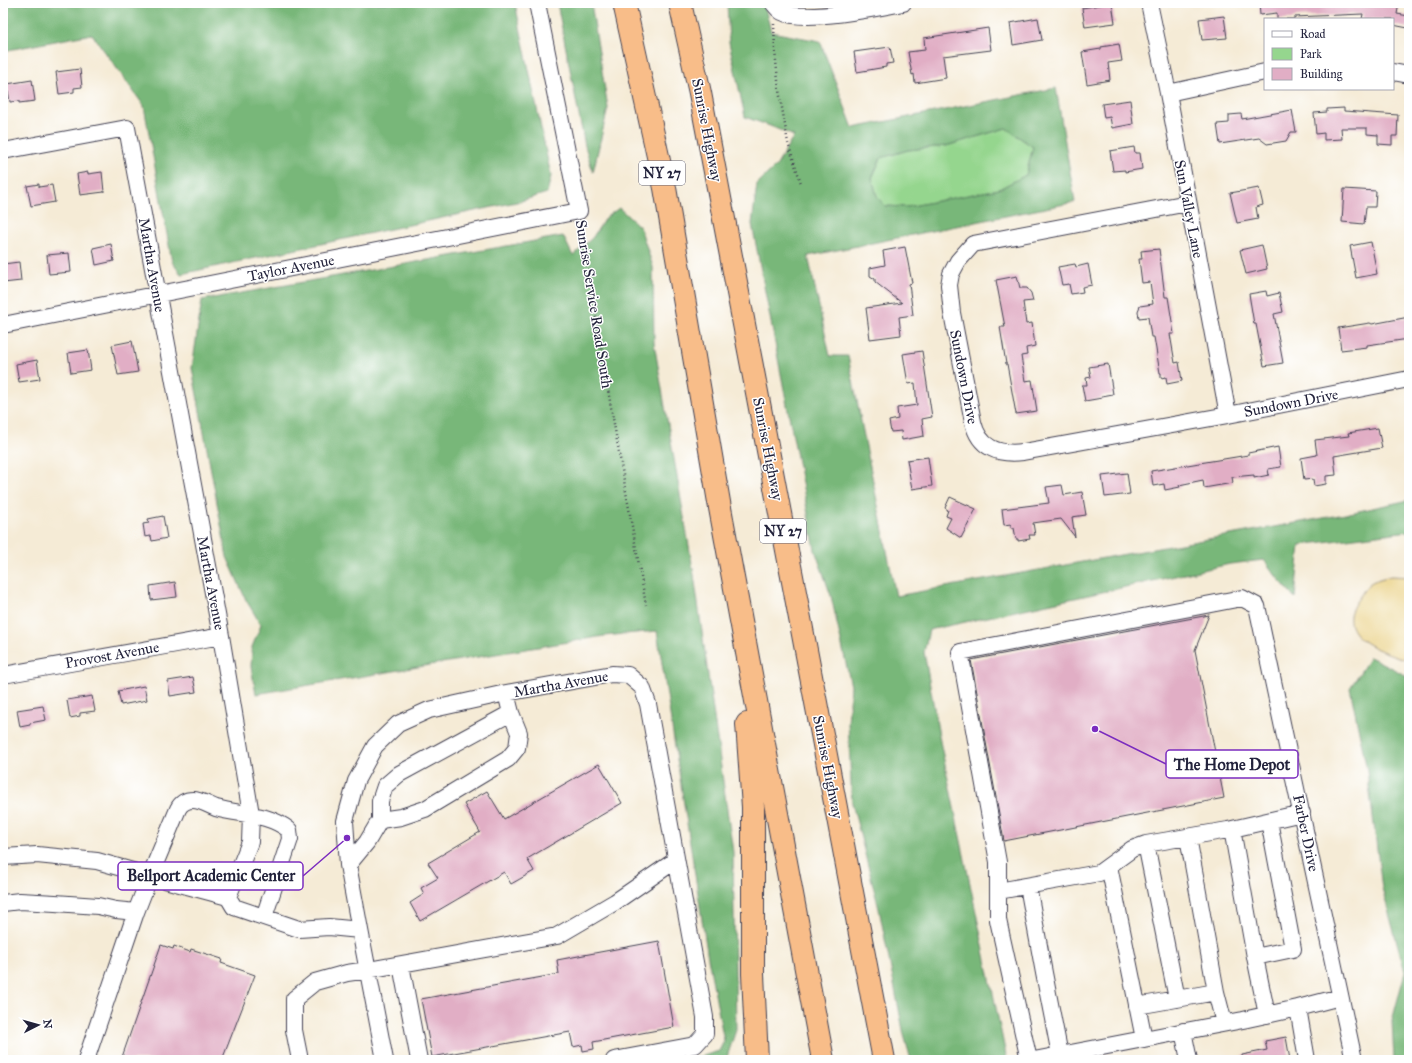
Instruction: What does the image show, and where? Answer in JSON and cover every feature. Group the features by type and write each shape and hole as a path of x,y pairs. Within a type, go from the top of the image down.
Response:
{"highway":[{"name":"NY 27","path":"624,3 665,188 720,508 823,1060"},
{"name":"Sunrise Highway","path":"680,3 705,116 884,1060"},
{"path":"720,508 752,769 754,822 753,974 758,1060"}],"street":[{"name":"Sunrise Service Road South","path":"537,3 579,211"},
{"path":"773,3 781,12 796,16 807,16 903,3"},
{"name":"Sun Valley Lane","path":"1150,3 1228,415"},
{"path":"1168,93 1264,72"},
{"path":"1394,72 1409,75"},
{"name":"Martha Avenue","path":"3,151 127,128 221,636 251,814 250,842 228,897"},
{"name":"Sundown Drive","path":"1188,203 973,244 958,261 951,274 949,295 953,321 975,431 980,440 987,446 1003,453 1023,452 1228,415 1409,379"},
{"name":"Taylor Avenue","path":"3,325 579,211"},
{"name":"Farber Drive","path":"998,891 998,862 960,652 1242,598 1257,606 1354,1060"},
{"name":"Provost Avenue","path":"3,675 221,636"},
{"name":"Martha Avenue","path":"385,1060 348,865 345,820 356,781 375,746 398,724 429,710 506,693 612,674 628,675 642,687 648,704 705,1018 705,1034 695,1045 614,1060"},
{"path":"380,820 401,817 425,809 508,759 517,748 519,733 511,713 506,693"},
{"path":"348,865 367,842 380,820 380,801 385,786 399,774 511,713"},
{"path":"86,1060 136,912 181,804 186,801 193,800 230,811 251,814 282,824 288,830 290,839 264,917"},
{"path":"1029,1060 998,920 998,891 1099,872 1132,849 1146,844 1232,829 1302,813"},
{"path":"1255,957 1293,949 1269,820"},
{"path":"1232,829 1267,1015"},
{"path":"1188,837 1216,992 1224,1024"},
{"path":"1146,844 1177,999"},
{"path":"3,858 37,855 97,861 228,897 234,907 299,929 329,928 360,930"},
{"path":"300,1060 294,1030 294,999 315,982 347,973 401,965 557,936 615,902 676,860"},
{"path":"1109,866 1144,1038"},
{"path":"1028,886 1061,1057"},
{"path":"3,903 20,901 55,903 98,906 136,912"},
{"path":"401,965 419,1060"},
{"path":"1137,1006 1216,992"},
{"path":"1034,1060 1061,1057 1144,1038 1224,1024 1340,997"},
{"path":"1298,1008 1308,1060"},
{"path":"1183,1031 1189,1060"}],"path":[{"path":"773,19 779,90 788,143 801,183"},
{"name":"Sunrise Service Road South","path":"579,211 612,414 646,605"}],"green space":[{"path":"3,3 515,3 551,176 547,193 521,201 181,274 172,262 144,106 92,34 3,51"},
{"path":"557,3 591,3 608,108 593,172 585,146"},
{"path":"727,3 764,3 771,32 820,41 853,128 1056,88 1075,202 808,256 830,356 848,356 896,596 1345,514 1409,500 1409,531 1300,545 1295,598 1264,560 1230,564 929,630 924,652 940,741 1007,1060 911,1060 904,1035 879,909 852,803 848,723 851,686 831,596 815,550 752,224 757,184 777,165 794,136 745,117 729,42","holes":["1006,128 1033,147 1026,175 999,189 907,207 885,206 877,196 872,178 881,158 908,150 946,146"]},
{"path":"1006,128 1033,147 1026,175 999,189 907,207 885,206 877,197 872,178 881,158 908,150 946,146"},
{"path":"619,208 640,227 653,267 654,343 694,575 733,852 736,1030 727,1057 728,1060 690,1060 719,1051 724,1041 708,958 657,631 604,636 256,694 251,667 252,647 261,625 246,600 227,557 192,368 202,300 563,236 573,256 593,237 605,218"},
{"path":"1370,657 1409,677 1409,1060 1394,1060 1392,1021 1405,972 1382,888 1367,770 1350,688"}],"sand":[{"path":"1391,576 1409,577 1409,660 1387,653 1364,642 1356,634 1351,625 1350,614 1366,587 1370,583 1379,579"}],"building":[{"path":"1112,3 1115,23 1085,27 1082,8"},
{"path":"1259,3 1399,3 1397,14 1409,16 1409,21 1408,28 1394,25 1394,18 1362,18 1363,14 1294,18 1277,18 1277,13 1260,15"},
{"path":"1224,16 1227,38 1202,40 1199,19"},
{"path":"1038,18 1042,40 1013,45 1010,23"},
{"path":"988,28 991,50 943,56 946,78 915,83 908,52 925,50 924,38"},
{"path":"1119,44 1122,61 1108,63 1110,80 1087,84 1082,52"},
{"path":"890,47 893,63 886,64 886,67 857,72 854,52"},
{"path":"80,69 82,87 74,88 74,92 59,94 56,72"},
{"path":"32,80 35,101 19,103 19,101 10,102 7,84"},
{"path":"1130,100 1133,124 1112,128 1110,117 1104,118 1102,104"},
{"path":"1344,108 1344,111 1398,115 1397,136 1392,136 1392,145 1378,144 1378,135 1367,134 1367,128 1341,128 1342,139 1324,140 1324,133 1316,134 1314,113 1327,112 1327,109"},
{"path":"1292,110 1296,132 1291,132 1286,141 1267,144 1259,138 1220,144 1217,124 1229,123 1229,115 1241,114 1242,119"},
{"path":"1134,147 1135,153 1140,153 1142,169 1125,172 1125,170 1113,171 1110,151"},
{"path":"88,172 88,174 102,172 104,192 80,195 77,174"},
{"path":"39,184 39,187 52,185 55,202 31,206 27,186"},
{"path":"1259,188 1263,205 1256,207 1258,219 1237,223 1230,193"},
{"path":"1344,189 1376,191 1375,207 1366,207 1364,224 1342,222"},
{"path":"1371,242 1377,274 1356,278 1350,246"},
{"path":"111,244 114,261 96,265 93,248"},
{"path":"1262,245 1267,269 1246,274 1240,250"},
{"path":"905,247 912,283 909,284 913,315 899,317 901,335 870,339 866,308 902,303 875,282 875,279 870,276 870,268 885,265 883,251"},
{"path":"1159,249 1165,297 1168,297 1174,334 1170,334 1175,363 1179,362 1182,381 1167,384 1166,377 1161,378 1154,337 1151,337 1148,317 1139,318 1138,311 1140,306 1153,304 1150,282 1142,283 1139,259 1142,259 1141,251"},
{"path":"69,253 71,272 49,274 47,255"},
{"path":"19,262 21,281 3,283 3,264"},
{"path":"1075,264 1076,267 1088,264 1092,285 1082,287 1083,292 1071,294 1069,284 1062,285 1058,267"},
{"path":"1017,276 1020,288 1027,288 1031,293 1033,301 1023,302 1026,324 1032,323 1035,346 1026,348 1027,355 1021,356 1025,381 1032,380 1037,411 1016,414 1000,327 1005,327 996,280"},
{"path":"1266,291 1267,296 1279,293 1283,312 1274,314 1283,363 1264,366 1256,324 1254,324 1249,294"},
{"path":"1409,317 1409,339 1341,350 1338,328 1370,323 1372,324"},
{"path":"132,341 138,372 118,375 112,345"},
{"path":"88,350 91,370 71,373 68,353"},
{"path":"922,351 932,417 922,419 924,436 902,440 901,431 891,432 889,421 898,419 897,408 917,405 915,383 908,384 903,354"},
{"path":"37,360 40,379 19,382 16,364"},
{"path":"1108,364 1113,394 1102,396 1102,398 1085,401 1082,385 1087,385 1086,378 1091,377 1089,367"},
{"path":"1378,428 1382,448 1334,456 1336,475 1326,476 1326,484 1314,486 1313,479 1304,480 1301,458 1317,455 1315,440 1349,436 1348,433"},
{"path":"1278,447 1281,467 1268,469 1269,475 1254,478 1254,475 1232,477 1233,483 1204,488 1203,480 1179,485 1180,487 1165,490 1164,484 1153,486 1151,471 1248,455 1248,453"},
{"path":"928,457 932,486 912,489 907,460"},
{"path":"1127,473 1130,494 1105,497 1102,476"},
{"path":"1062,485 1064,495 1082,492 1086,515 1072,517 1075,537 1061,519 1033,523 1035,535 1029,535 1030,539 1018,541 1018,539 1016,539 1014,528 1011,528 1011,524 1004,525 1002,509 1049,503 1046,487"},
{"path":"950,497 976,509 961,538 946,528 951,518 946,516 948,510 945,508"},
{"path":"163,516 167,538 152,541 151,536 145,537 143,524 149,523 148,519"},
{"path":"175,582 177,597 151,600 150,586"},
{"path":"1209,615 1195,650 1224,798 1004,841 971,660"},
{"path":"193,677 196,692 170,696 168,681"},
{"path":"144,686 147,700 121,705 118,691"},
{"path":"92,696 95,711 80,713 80,716 70,718 67,700"},
{"path":"43,706 46,720 30,723 30,725 20,727 17,710"},
{"path":"599,764 622,803 527,859 534,871 511,884 504,872 420,921 410,903 424,894 421,888 438,878 428,863 480,832 464,804 487,791 504,819"},
{"path":"659,941 674,1027 593,1042 594,1049 583,1051 582,1045 573,1047 570,1032 432,1057 421,999 559,974 557,960"},
{"path":"161,945 173,949 174,946 190,952 191,949 222,959 221,963 255,975 222,1060 121,1060"},
{"path":"1286,1037 1290,1060 1242,1060 1242,1055 1267,1050 1265,1041"}],"place":[{"name":"The Home Depot","path":"1095,729"},
{"name":"Bellport Academic Center","path":"347,838"}]}
